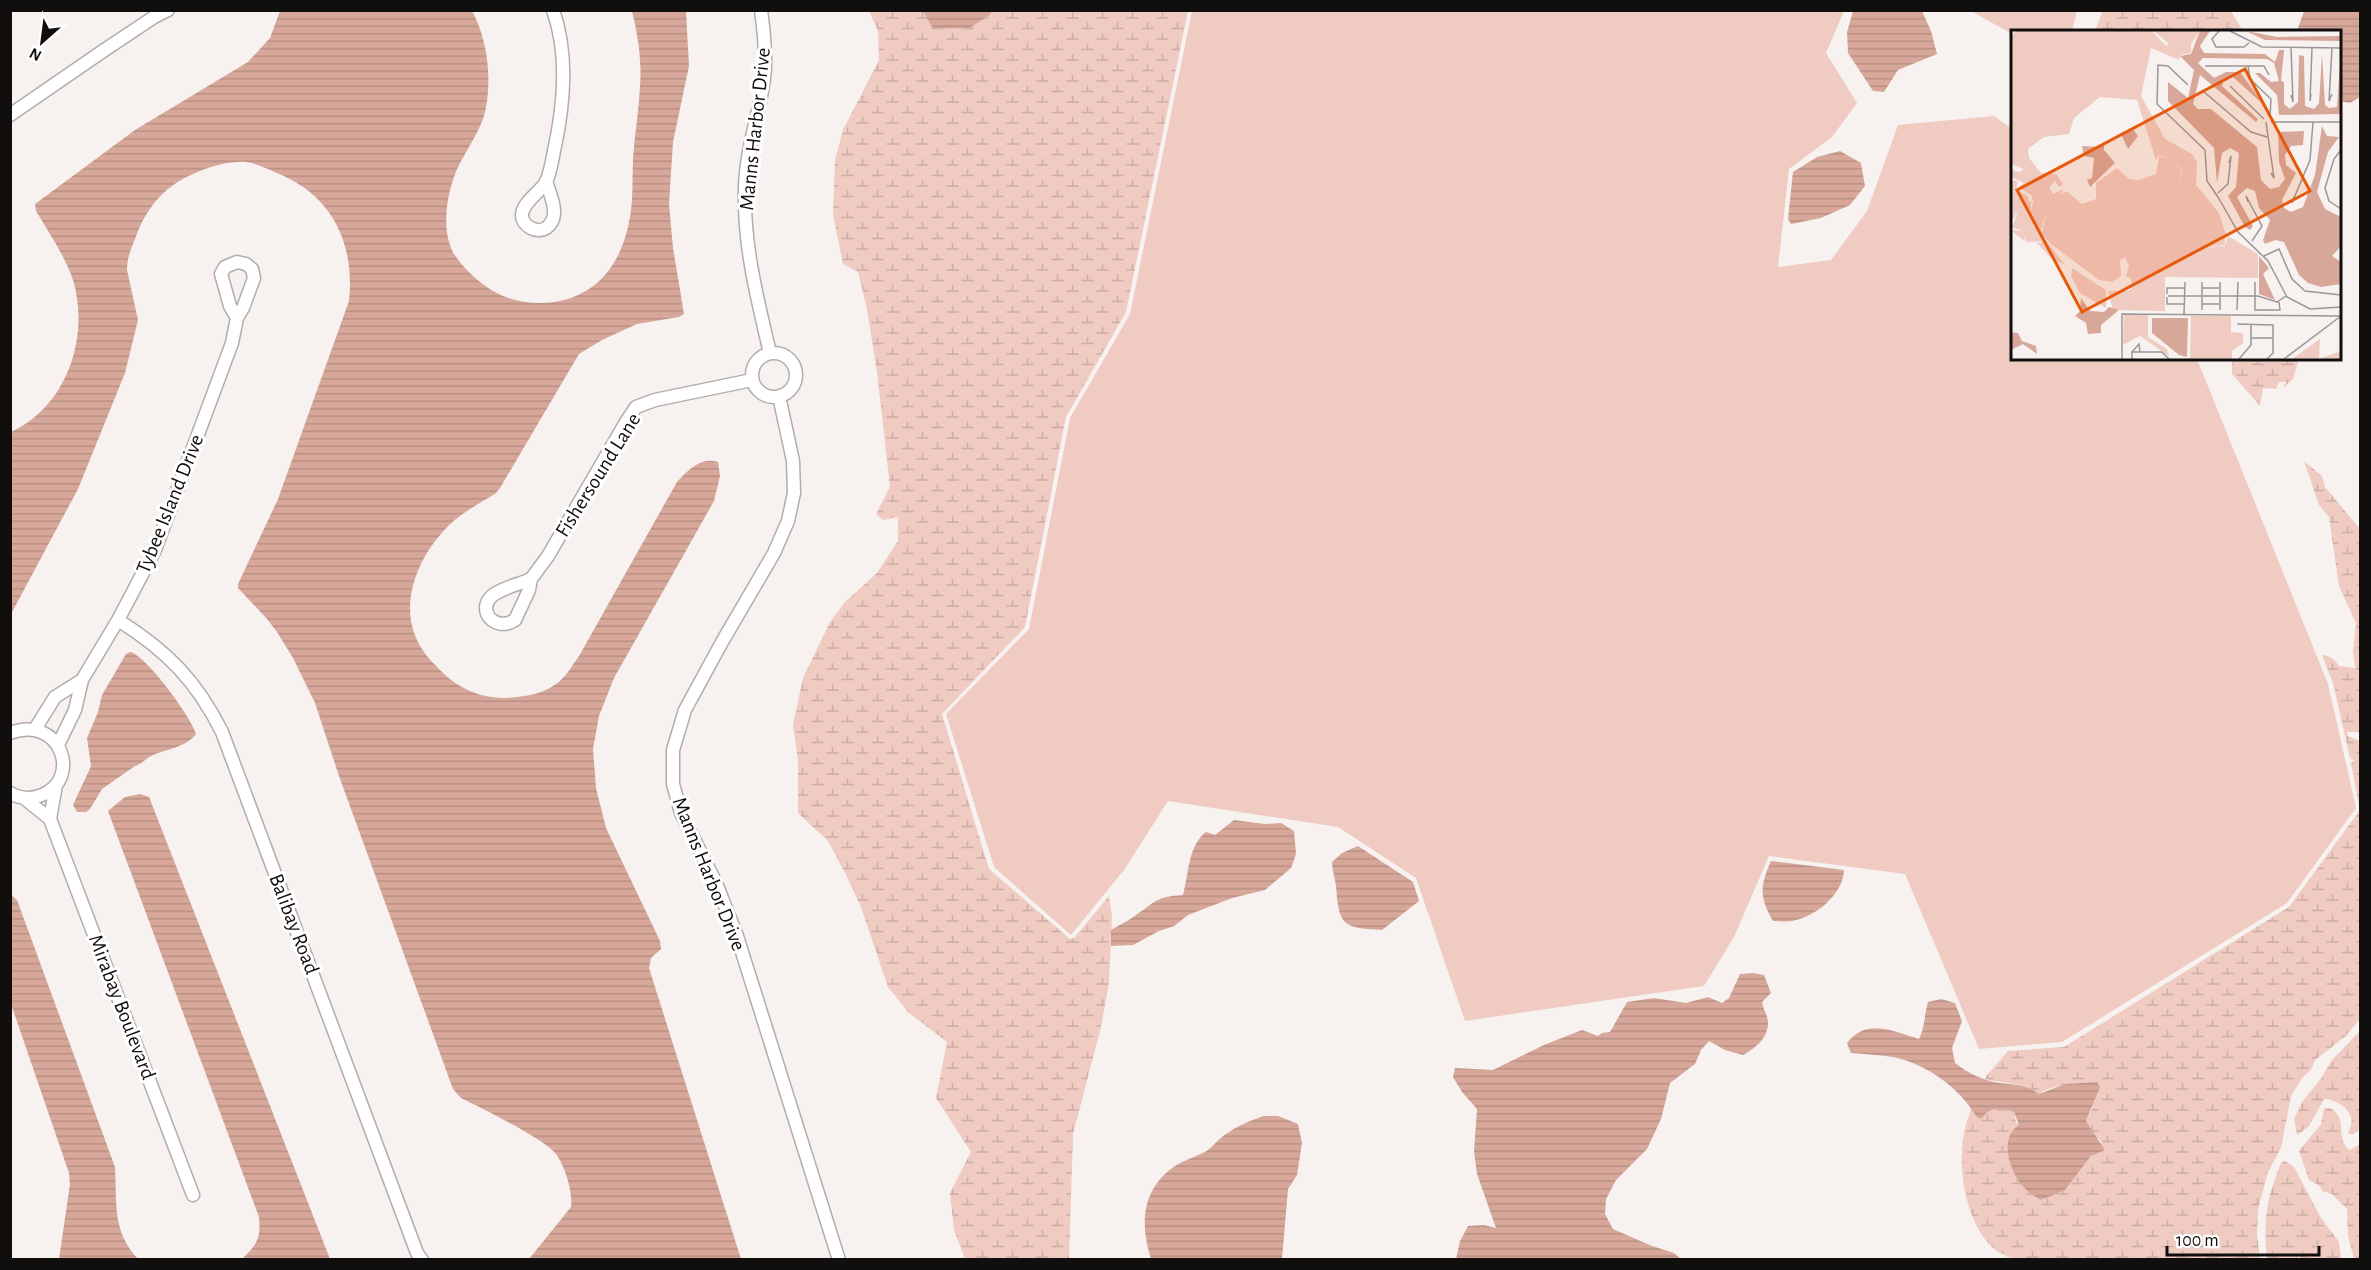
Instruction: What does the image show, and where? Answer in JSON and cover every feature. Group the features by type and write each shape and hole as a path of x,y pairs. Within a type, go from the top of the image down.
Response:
{"street":[{"path":"10,115 155,14 168,10"},
{"path":"546,182 560,123 563,86 562,53 552,10"},
{"name":"Manns Harbor Drive","path":"761,10 764,33 764,77 750,142 745,185 746,239 770,353"},
{"name":"Tybee Island Drive","path":"58,746 76,706 82,680 118,620 155,549 232,343 237,318"},
{"path":"770,353 784,355 790,360 796,374 791,388 779,396 759,392 752,380 753,366 763,355 770,353"},
{"name":"Fishersound Lane","path":"531,579 548,556 636,408 655,400 752,380"},
{"name":"Manns Harbor Drive","path":"779,396 793,461 794,493 788,520 774,553 685,710 673,750 673,784 681,813 716,883 737,936 839,1260"},
{"name":"Balibay Road","path":"118,620 157,647 177,665 200,692 222,732 417,1253 422,1260"},
{"name":"Tybee Island Drive","path":"35,729 58,695 82,680"},
{"path":"58,695 71,700 76,706"},
{"path":"14,729 35,729 44,732 58,746 63,765 56,784 50,819 15,796"},
{"path":"15,796 36,797 48,793 56,784"},
{"name":"Mirabay Boulevard","path":"50,819 194,1195"}],"green space":[{"path":"2103,10 2231,11 2242,30 2095,30"},
{"path":"869,11 923,11 933,29 970,28 991,14 991,11 1188,11 1126,312 1066,417 1025,627 942,714 989,869 1070,939 1074,938 1109,896 1112,916 1109,983 1101,1027 1073,1134 1069,1259 965,1259 954,1230 950,1193 971,1152 936,1098 947,1042 908,1012 888,987 861,907 845,873 828,841 798,813 798,760 793,725 803,678 830,622 845,602 877,573 898,541 898,517 883,520 876,514 890,487 877,372 867,309 858,272 843,264 833,215 835,160 843,130 879,60 878,31"},
{"path":"1192,11 1844,11 1826,53 1857,103 1832,137 1789,169 1778,267 1831,260 1867,211 1898,125 1994,116 2011,128 2011,360 2197,360 2328,684 2356,808 2287,903 2062,1042 1979,1049 1905,874 1769,856 1734,937 1704,986 1465,1021 1416,878 1338,827 1168,801 1124,870 1071,935 994,867 946,714 1029,629 1070,418 1130,314"},
{"path":"1971,11 2077,11 2072,30 2011,30 2011,33"},
{"path":"2232,360 2299,360 2293,379 2284,387 2286,382 2279,382 2276,389 2263,388 2260,406 2232,374"},
{"path":"2304,461 2322,476 2325,487 2360,529 2360,732 2347,732 2348,736 2360,741 2360,810 2351,764 2354,760 2350,758 2333,683 2322,655 2332,658 2339,666 2355,668 2353,651 2356,623 2339,586 2329,517 2319,505"},
{"path":"2360,810 2360,1019 2346,1036 2315,1060 2311,1070 2302,1078 2291,1096 2281,1148 2268,1172 2258,1210 2257,1234 2260,1259 2013,1259 1995,1250 1982,1235 1974,1219 1963,1181 1963,1142 1972,1108 1976,1116 1996,1108 2014,1112 2016,1122 2020,1125 2009,1154 2016,1174 2065,1190 2091,1156 2097,1153 2102,1142 2095,1136 2086,1121 2093,1107 2089,1083 2063,1085 2039,1094 2020,1085 1985,1079 1987,1075 2008,1051 2064,1047 2289,907"},
{"path":"2360,1031 2360,1129 2352,1135 2348,1133 2351,1124 2350,1114 2336,1102 2324,1099 2309,1126 2297,1135 2294,1119 2302,1102 2320,1080 2332,1060"},
{"path":"2324,1108 2330,1108 2336,1112 2343,1140 2350,1150 2360,1144 2360,1259 2354,1259 2348,1236 2347,1209 2332,1194 2322,1191 2320,1186 2309,1180 2299,1151 2321,1124"},
{"path":"2285,1161 2294,1167 2321,1218 2339,1242 2341,1259 2300,1259 2300,1256 2295,1259 2267,1259 2265,1233 2269,1199 2281,1163"}],"shaded area":[{"path":"280,11 472,11 485,48 488,76 487,103 482,123 459,165 451,186 446,224 448,236 456,257 482,284 515,300 540,303 561,301 595,285 617,257 625,240 632,200 633,153 640,87 639,49 632,11 686,11 689,66 673,142 669,204 673,248 684,314 679,317 637,324 602,340 579,354 500,488 453,521 432,545 418,570 410,612 412,626 422,649 442,672 458,685 476,694 496,698 522,696 547,690 563,678 579,656 677,482 700,463 718,462 720,476 714,501 614,678 599,716 593,749 596,788 606,828 660,941 661,949 651,958 649,968 741,1259 529,1259 571,1207 570,1187 562,1165 556,1154 539,1140 461,1098 453,1089 339,776 315,703 293,658 277,632 238,588 278,499 349,301 348,260 336,223 326,208 296,182 247,162 224,164 197,172 173,185 163,193 147,213 128,262 127,270 138,320 125,373 78,489 11,614 11,432 30,420 47,405 60,388 76,346 78,324 78,302 70,271 36,211 35,204 135,130 248,62 270,38"},
{"path":"923,11 991,11 991,14 970,28 933,29"},
{"path":"1853,11 1922,11 1931,31 1937,54 1898,70 1884,92 1873,91 1848,53 1847,32"},
{"path":"2304,11 2360,11 2360,97 2350,103 2341,101 2341,30 2297,30"},
{"path":"1840,151 1861,163 1865,186 1850,205 1821,218 1791,224 1788,219 1793,172 1817,157"},
{"path":"130,652 146,663 167,688 196,734 192,739 175,748 151,756 135,766 102,789 90,809 86,812 77,812 73,805 91,766 87,738 98,712 102,695 126,654"},
{"path":"140,794 149,797 330,1259 242,1259 257,1241 259,1217 108,811 125,797"},
{"path":"1234,820 1265,824 1281,823 1294,831 1296,854 1291,868 1265,890 1232,898 1188,915 1174,926 1133,945 1111,946 1111,930 1157,900 1183,895 1192,852 1200,838 1206,832 1215,835"},
{"path":"1358,846 1413,882 1419,901 1382,930 1358,928 1345,922 1341,917 1332,862 1342,853"},
{"path":"1771,861 1844,870 1839,888 1818,910 1801,919 1773,921 1763,898 1763,885"},
{"path":"10,894 17,900 115,1167 116,1205 120,1227 130,1249 138,1259 59,1259 70,1184 69,1173 11,1004"},
{"path":"1740,974 1764,975 1771,993 1762,1002 1768,1021 1764,1037 1753,1049 1743,1055 1725,1050 1709,1041 1701,1050 1695,1064 1670,1083 1661,1119 1647,1149 1616,1180 1606,1199 1605,1214 1613,1229 1674,1253 1681,1259 1456,1259 1460,1241 1468,1226 1484,1225 1496,1228 1477,1174 1474,1151 1477,1109 1453,1077 1455,1068 1493,1070 1544,1045 1582,1030 1598,1036 1610,1032 1627,1002 1654,998 1686,1003 1708,997 1722,1003 1729,998"},
{"path":"1941,999 1955,1003 1962,1021 1952,1048 1955,1063 1970,1073 1993,1082 2025,1087 2039,1094 2065,1084 2097,1082 2100,1087 2086,1121 2105,1150 2091,1156 2065,1190 2041,1200 2026,1190 2017,1179 2008,1154 2009,1137 2019,1125 2014,1112 1996,1109 1988,1112 1981,1119 1951,1086 1918,1065 1893,1057 1851,1053 1847,1043 1863,1030 1872,1028 1891,1030 1919,1039 1928,1002"},
{"path":"1263,1116 1278,1116 1298,1124 1302,1143 1297,1175 1288,1189 1282,1259 1151,1259 1147,1245 1145,1218 1151,1193 1158,1182 1167,1172 1180,1163 1205,1152 1230,1131"}]}
